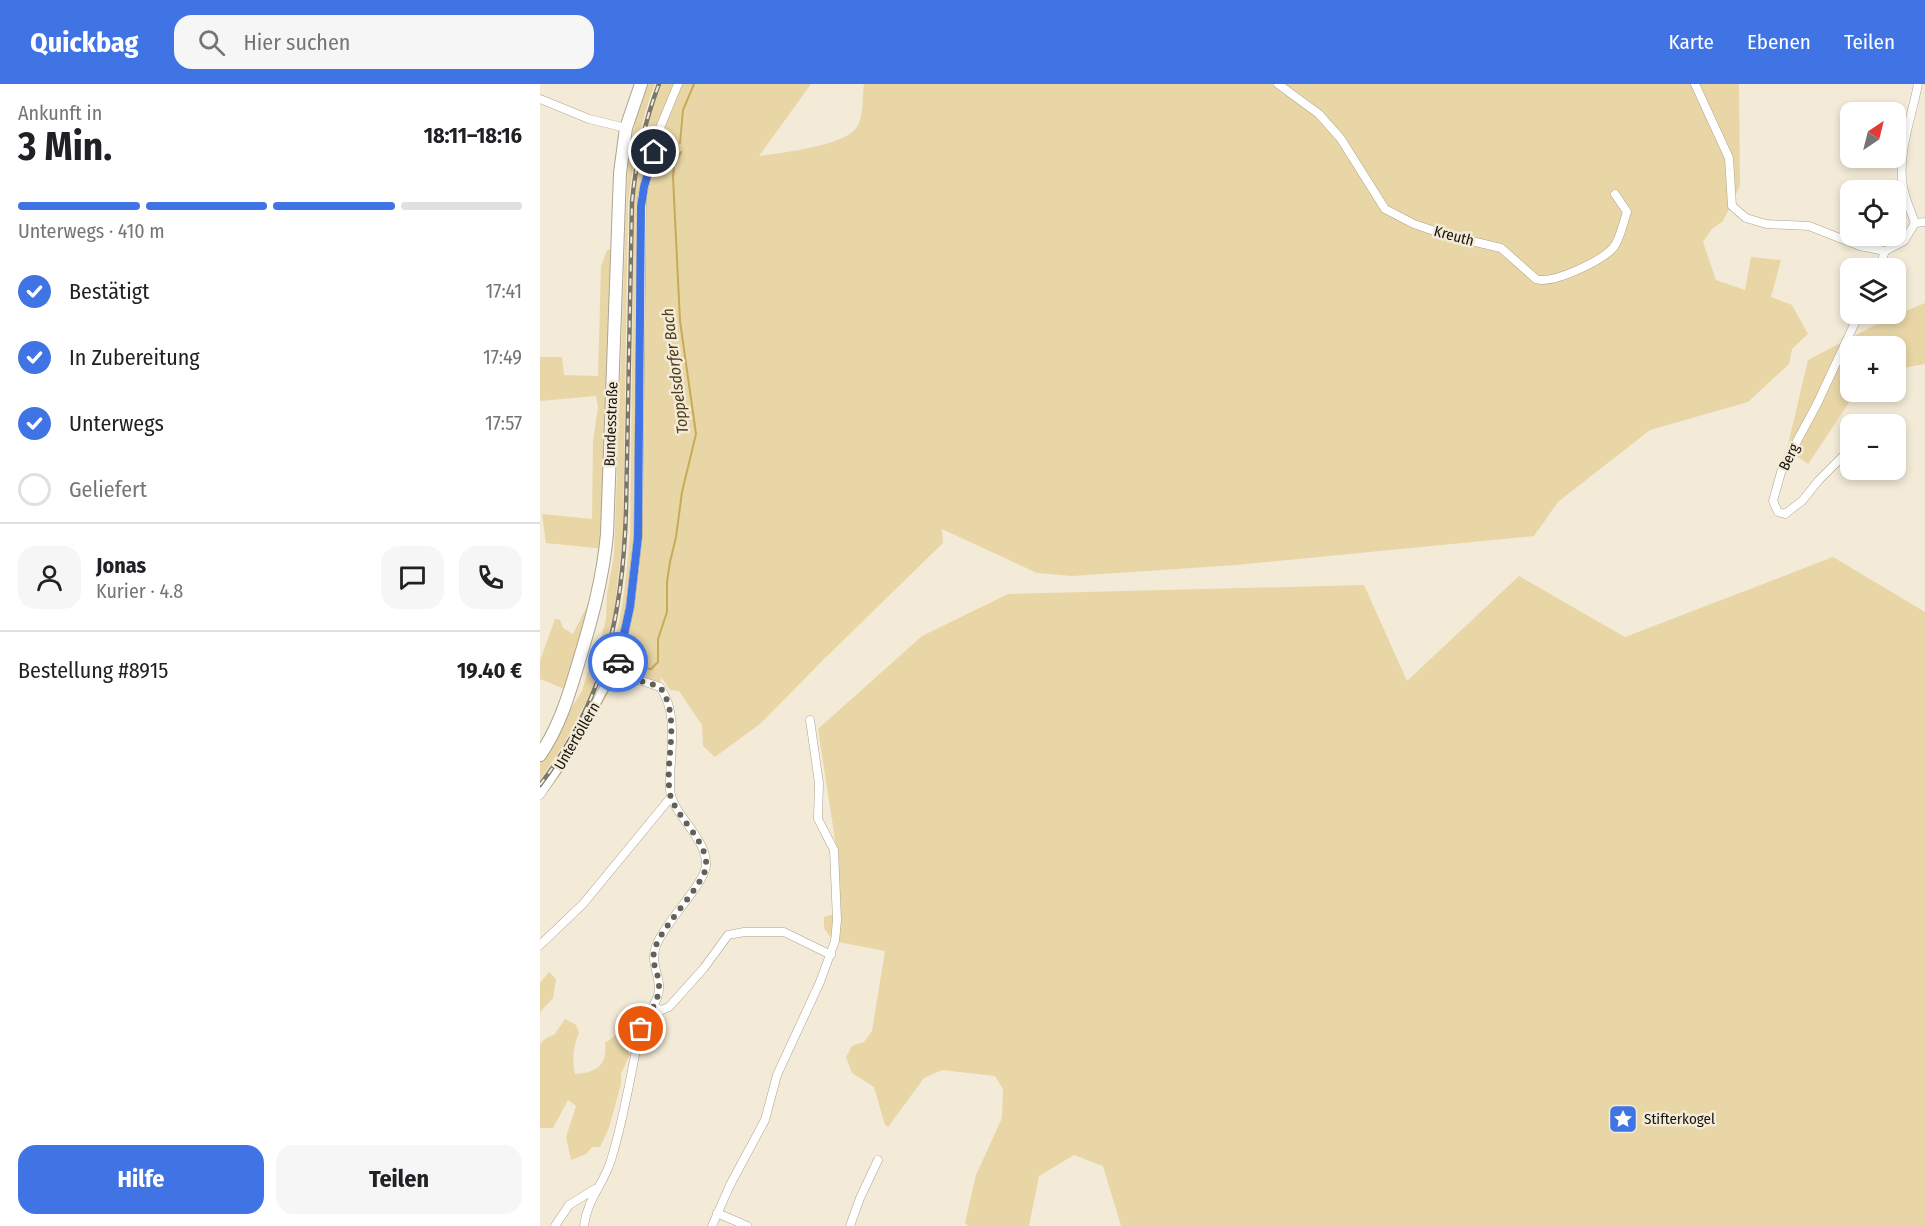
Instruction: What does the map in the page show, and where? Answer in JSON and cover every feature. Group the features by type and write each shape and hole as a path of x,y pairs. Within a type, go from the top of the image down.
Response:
{"main road":[{"name":"Bundesstraße","path":"540,755 553,735 564,709 597,602 603,571 610,452 618,202 626,128 641,84"}],"street":[{"name":"Untertöllern","path":"540,795 576,741 618,662 630,607 638,537 641,207 655,140 678,84"},
{"name":"Kreuth","path":"1278,84 1319,114 1341,139 1385,209 1414,224 1446,235 1501,248 1542,282 1596,261 1614,247 1627,212 1615,194"},
{"path":"1695,84 1729,158 1732,206 1746,218 1766,224 1809,226 1860,246 1885,251"},
{"path":"1915,223 1903,188 1902,170 1918,84"},
{"path":"540,99 589,119 626,128"},
{"path":"1915,223 1925,222"},
{"path":"1883,258 1885,251 1904,240 1915,223"},
{"name":"Berg","path":"1840,459 1802,501 1785,514 1778,512 1773,501 1782,469 1817,404 1854,324"},
{"path":"584,1226 586,1211 611,1161 632,1075 639,1035 659,988 653,967 656,946 680,907 702,878 706,867 702,850 671,798 672,737 666,698 660,687 633,678 618,662"},
{"path":"712,1226 730,1185 765,1120 777,1075 820,982 836,940 834,850 818,819 819,783 810,720"},
{"path":"540,945 583,904 671,798"},
{"path":"652,1007 662,1010 669,1006 704,968 724,939 735,933 775,930 784,932 831,956"},
{"path":"850,1226 878,1160"},
{"path":"555,1226 569,1205 596,1188"},
{"path":"717,1213 747,1226"}],"shaded area":[{"path":"648,84 655,84 638,142 628,203 623,534 611,635 590,694 564,744 540,780 540,763 552,747 582,691 606,619 607,594 614,556 628,160 636,116"},
{"path":"662,84 811,84 759,156 813,147 842,138 852,132 861,116 864,84 1739,84 1740,186 1723,221 1712,229 1703,242 1716,280 1745,290 1751,257 1781,260 1771,297 1792,305 1808,334 1792,349 1789,364 1748,402 1650,430 1558,502 1534,536 1236,565 1072,576 1037,573 942,529 943,543 760,724 715,757 703,746 702,725 679,691 670,690 661,677 660,687 638,681 618,663 596,703 616,636 626,573 630,534 634,203 643,142"},
{"path":"617,249 605,549 546,543 542,514 592,519 593,442 598,407 596,396 540,401 540,357 562,357 564,375 598,376 601,266 607,250"},
{"path":"1925,303 1925,364 1906,367 1906,336 1854,336 1877,324 1906,324 1906,311"},
{"path":"1840,343 1840,402 1849,402 1808,464 1787,449 1808,360"},
{"path":"1833,557 1925,612 1925,1226 1121,1226 1103,1166 1074,1155 1039,1176 1029,1226 968,1226 965,1223 976,1175 1002,1118 1003,1089 995,1076 942,1070 924,1078 888,1127 885,1125 874,1087 852,1073 846,1057 852,1046 864,1042 872,1031 885,951 833,941 824,928 824,917 834,914 838,859 818,729 922,636 1008,594 1364,585 1407,681 1519,576 1625,637"},
{"path":"601,585 570,691 540,679 540,661 555,619 560,620 563,628 573,634 588,604"},
{"path":"549,972 556,979 553,998 540,1012 540,983"},
{"path":"565,1019 576,1025 579,1033 574,1053 575,1074 595,1070 605,1057 605,1043 616,1035 628,1042 629,1056 621,1074 621,1084 609,1128 600,1147 592,1147 586,1154 571,1160 566,1137 576,1106 568,1100 553,1128 540,1128 540,1044 555,1034"}],"waterway":[{"name":"Toppelsdorfer Bach","path":"680,143 683,110 694,84"},
{"name":"Toppelsdorfer Bach","path":"630,670 635,667 651,669 658,662 658,639 667,612 670,562 682,492 696,434 680,321 673,177 674,166 681,152"},
{"name":"Toppelsdorfer Bach","path":"547,791 571,758 607,692 623,675"}],"railway":[{"path":"540,785 580,721 595,688 615,621 624,549 626,510 632,202 641,142 659,84"}],"way so far":[{"path":"618,662 627,674 638,681 660,687 666,698 672,737 671,798 693,832 706,862 702,878 680,907 656,946 653,967 658,982 658,996 641,1029"}],"place":[{"name":"Stifterkogel","path":"1623,1119"}],"route":[{"path":"618,662 636,568 640,430 641,207 654,152"}]}
